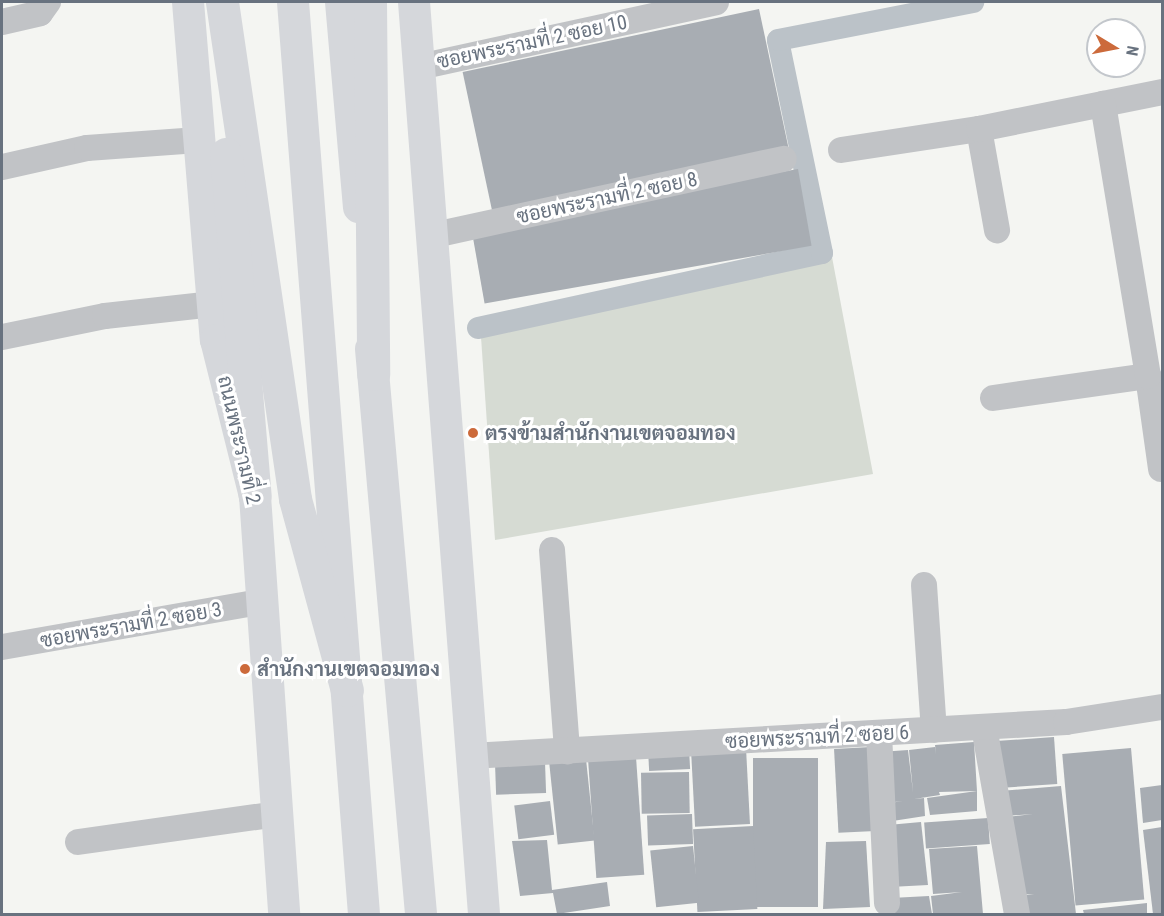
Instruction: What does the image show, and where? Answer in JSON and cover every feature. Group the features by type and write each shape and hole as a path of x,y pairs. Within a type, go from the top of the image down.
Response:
{"highway":[{"path":"212,2 255,496"},
{"path":"222,2 295,499 346,690"},
{"path":"370,2 373,374"}],"main road":[{"name":"ถนนพระรามที่ 2","path":"188,2 213,304 224,380 255,496 284,915"},
{"path":"293,2 362,915"},
{"path":"340,2 421,915"},
{"path":"414,2 430,236 484,915"}],"street":[{"path":"2,22 40,13 48,2"},
{"name":"ซอยพระรามที่ 2 ซอย 10","path":"418,68 716,2"},
{"path":"841,150 979,129 1162,92"},
{"path":"1103,104 1161,469"},
{"path":"979,129 997,230"},
{"path":"2,167 87,148 198,140"},
{"name":"ซอยพระรามที่ 2 ซอย 8","path":"430,236 784,159"},
{"path":"2,337 105,316 213,304"},
{"path":"993,398 1148,376"},
{"path":"552,550 567,751"},
{"path":"924,585 934,730"},
{"name":"ซอยพระรามที่ 2 ซอย 3","path":"2,647 261,602"},
{"name":"ซอยพระรามที่ 2 ซอย 6","path":"471,756 1066,722 1162,706"},
{"path":"984,727 1017,914"},
{"path":"879,733 887,903"},
{"path":"78,842 276,814"}],"shaded area":[{"path":"832,257 873,474 495,540 481,337"}],"building":[{"path":"759,9 788,147 492,210 463,72"},
{"path":"798,169 812,246 485,303 471,227"},
{"path":"1054,737 1057,784 984,789 981,742"},
{"path":"974,742 977,791 939,792 940,795 914,799 924,798 925,816 886,822 883,804 903,801 886,803 880,752 908,750 913,792 909,750 935,747 936,754 935,745"},
{"path":"871,747 875,831 838,833 834,749"},
{"path":"689,748 690,769 649,771 648,750"},
{"path":"746,748 750,824 695,827 691,751"},
{"path":"1131,748 1144,899 1076,905 1062,754"},
{"path":"636,757 644,875 596,878 588,760"},
{"path":"753,758 818,758 818,907 753,907"},
{"path":"586,759 595,841 558,844 549,763"},
{"path":"545,762 546,793 496,795 495,764"},
{"path":"689,772 690,813 642,814 641,773"},
{"path":"1162,785 1162,820 1143,823 1140,788"},
{"path":"1061,786 1076,914 1017,914 1014,897 1034,894 1017,895 1006,817 1033,814 1006,816 1000,791"},
{"path":"977,791 977,811 930,815 927,798"},
{"path":"550,801 554,835 518,839 514,805"},
{"path":"692,814 693,844 648,846 647,816"},
{"path":"988,818 990,844 926,848 924,822"},
{"path":"921,822 928,885 890,887 888,825"},
{"path":"753,826 757,909 697,912 693,829"},
{"path":"1162,827 1162,914 1153,914 1143,830"},
{"path":"547,840 552,890 607,882 610,906 557,914 553,893 520,896 512,841"},
{"path":"866,841 870,907 823,909 826,842"},
{"path":"693,846 699,903 656,907 650,850"},
{"path":"977,846 983,914 933,914 931,896 962,892 933,894 929,849"},
{"path":"929,896 932,914 891,914 891,898"},
{"path":"1147,903 1147,914 1084,914 1083,910"}],"waterway":[{"path":"478,328 822,253 778,40 973,2"}],"place":[{"name":"ตรงข้ามสำนักงานเขตจอมทอง","path":"473,433"},
{"name":"สำนักงานเขตจอมทอง","path":"245,669"}]}
